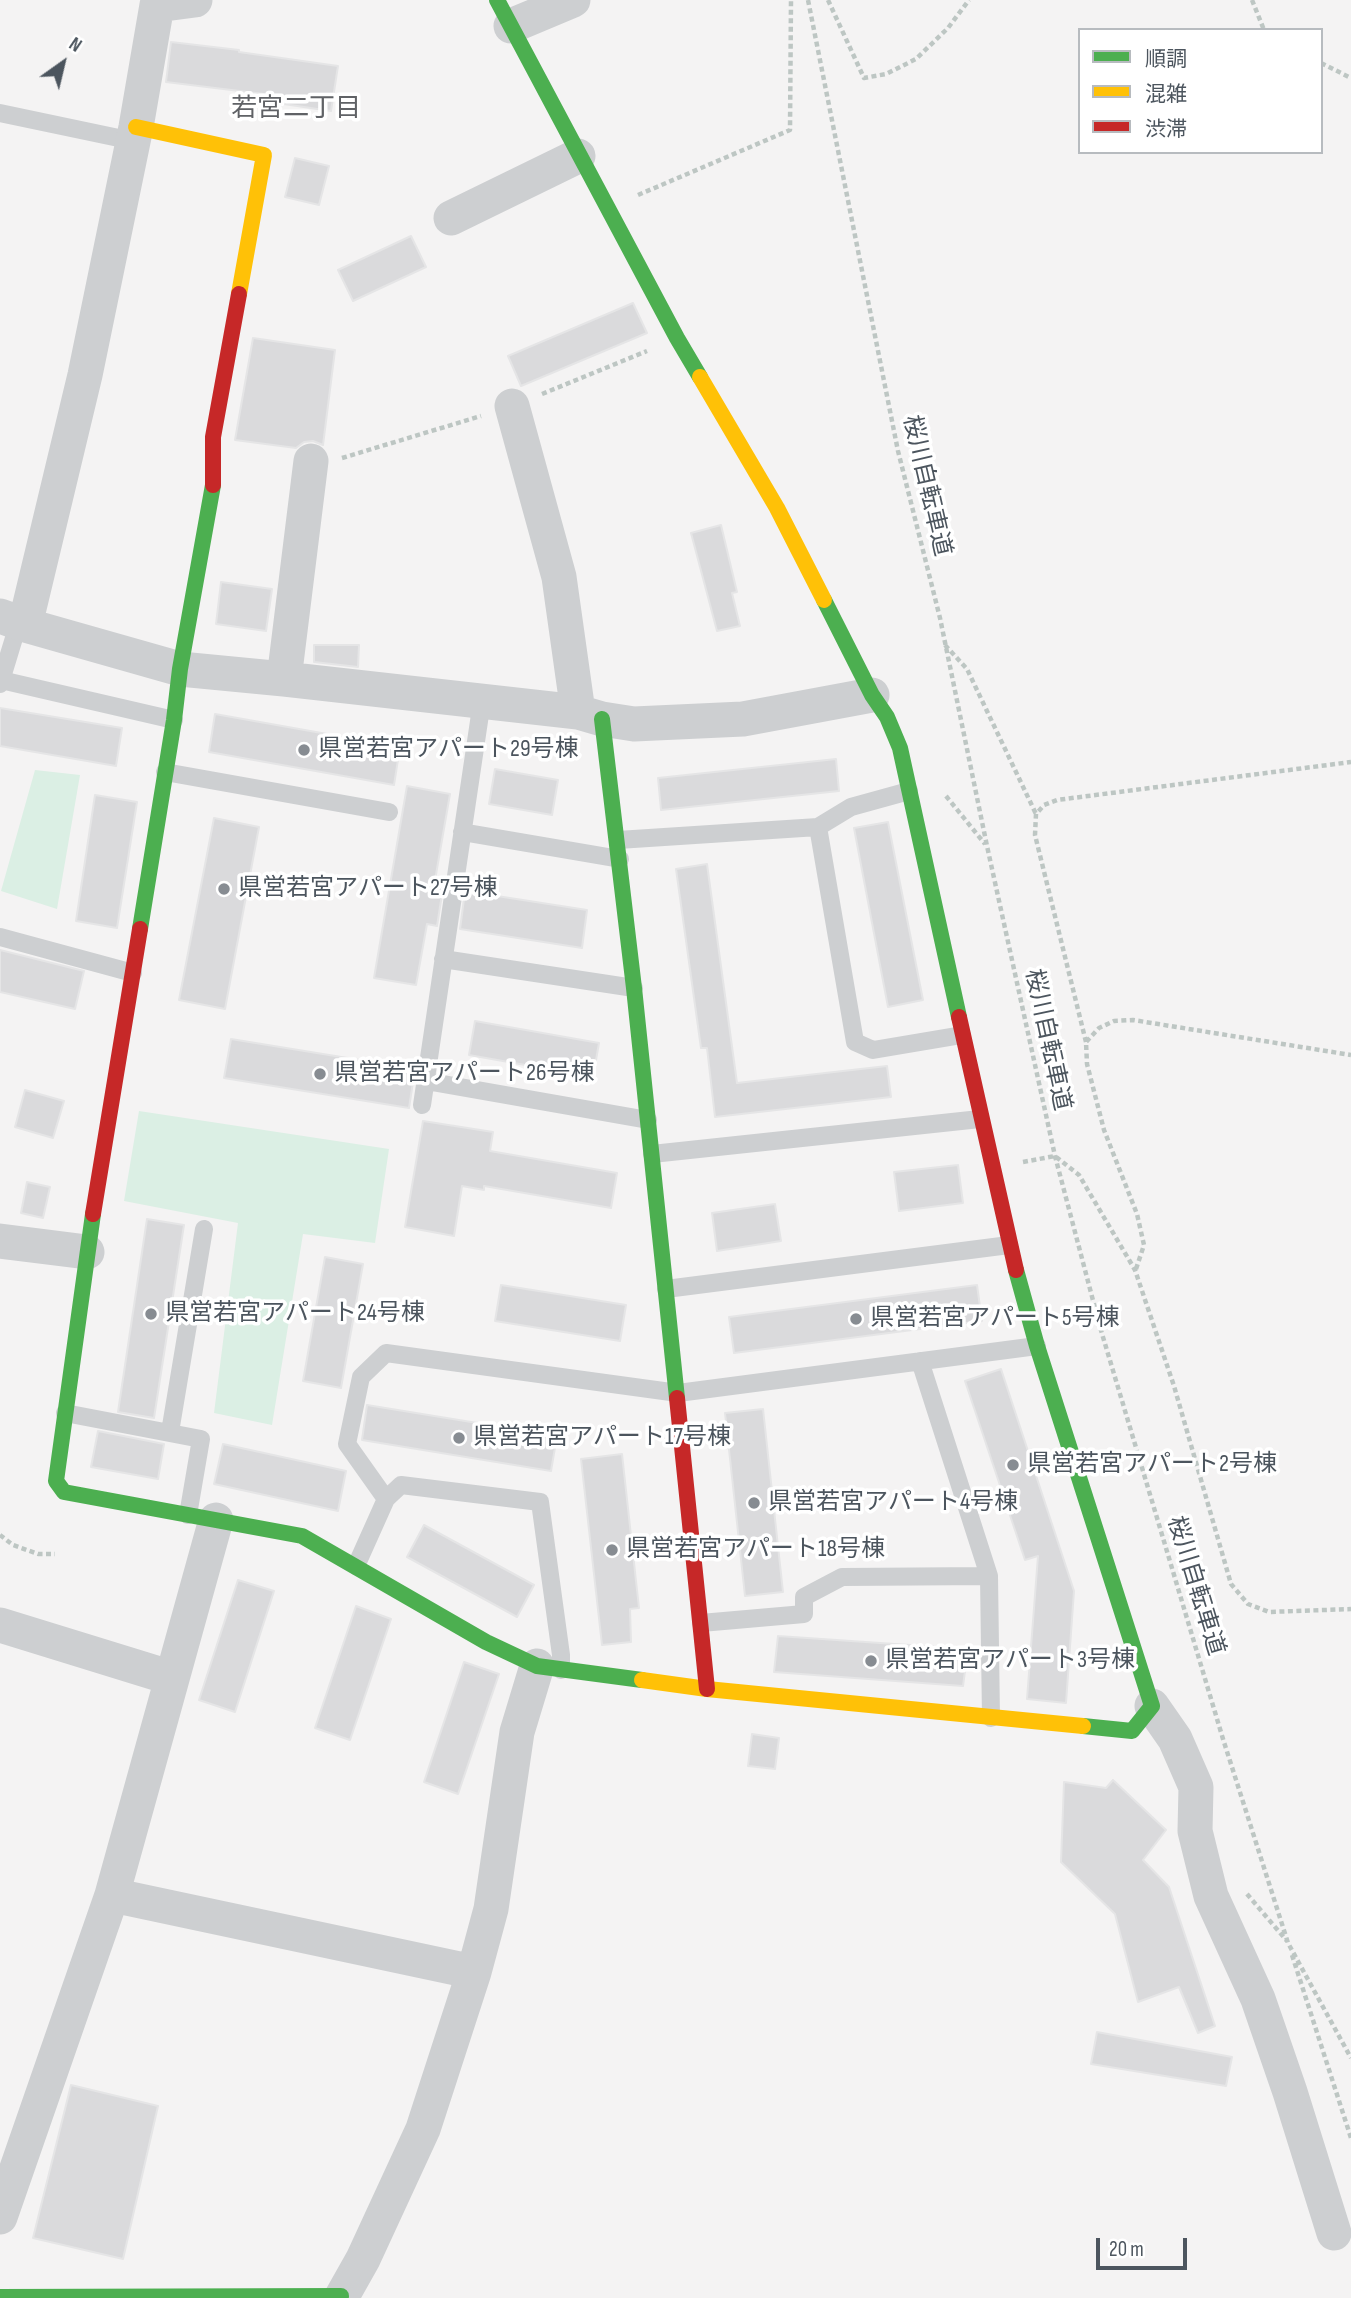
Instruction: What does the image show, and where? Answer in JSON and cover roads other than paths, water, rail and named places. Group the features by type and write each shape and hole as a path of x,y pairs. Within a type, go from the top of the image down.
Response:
{"street":[{"path":"195,0 158,5 135,134 85,375 12,621 180,669 482,701 635,724 743,719 872,695"},
{"path":"573,0 504,13 677,338 777,508 872,695 887,717 900,748 980,1119 1009,1245 1037,1346 1152,1706 1175,1739 1196,1787 1195,1831 1211,1896 1258,1998 1334,2234"},
{"path":"135,134 264,155 213,437 213,485 180,669 174,720 87,1252 56,1481 64,1492 302,1536 486,1642 549,1668 707,1689 1132,1731 1152,1706"},
{"path":"451,218 578,156"},
{"path":"512,406 559,577 618,840 707,1689"},
{"path":"284,679 311,461"},
{"path":"0,1241 87,1252"},
{"path":"0,2217 112,1895 172,1678 202,1518"},
{"path":"0,1625 172,1678"},
{"path":"0,2297 341,2297 363,2259 423,2129 474,1972 491,1909 517,1732 549,1668"},
{"path":"112,1895 474,1972"}],"lane":[{"path":"0,113 135,134"},
{"path":"12,621 14,638 1,682 174,720"},
{"path":"422,1105 482,701"},
{"path":"165,772 389,811"},
{"path":"618,840 818,827 850,807 909,791"},
{"path":"818,827 855,1042 873,1050 962,1035"},
{"path":"462,832 620,859"},
{"path":"0,937 133,973"},
{"path":"443,959 634,988"},
{"path":"426,1082 648,1121"},
{"path":"652,1154 980,1119"},
{"path":"170,1432 204,1228"},
{"path":"666,1289 1009,1245"},
{"path":"386,1499 347,1444 361,1377 386,1353 678,1393 1037,1346"},
{"path":"920,1361 989,1576 991,1718"},
{"path":"65,1413 201,1439 202,1518"},
{"path":"356,1566 386,1499 401,1485 540,1502 561,1655 549,1668"},
{"path":"701,1623 804,1614 804,1597 842,1577 989,1576"}],"place":[{"name":"県営若宮アパート29号棟","path":"304,750"},
{"name":"県営若宮アパート27号棟","path":"224,889"},
{"name":"県営若宮アパート26号棟","path":"320,1074"},
{"name":"県営若宮アパート24号棟","path":"151,1314"},
{"name":"県営若宮アパート5号棟","path":"856,1319"},
{"name":"県営若宮アパート17号棟","path":"459,1438"},
{"name":"県営若宮アパート2号棟","path":"1013,1465"},
{"name":"県営若宮アパート4号棟","path":"754,1503"},
{"name":"県営若宮アパート18号棟","path":"612,1550"},
{"name":"県営若宮アパート3号棟","path":"871,1661"}],"district":[{"name":"若宮二丁目","path":"296,109"}]}
